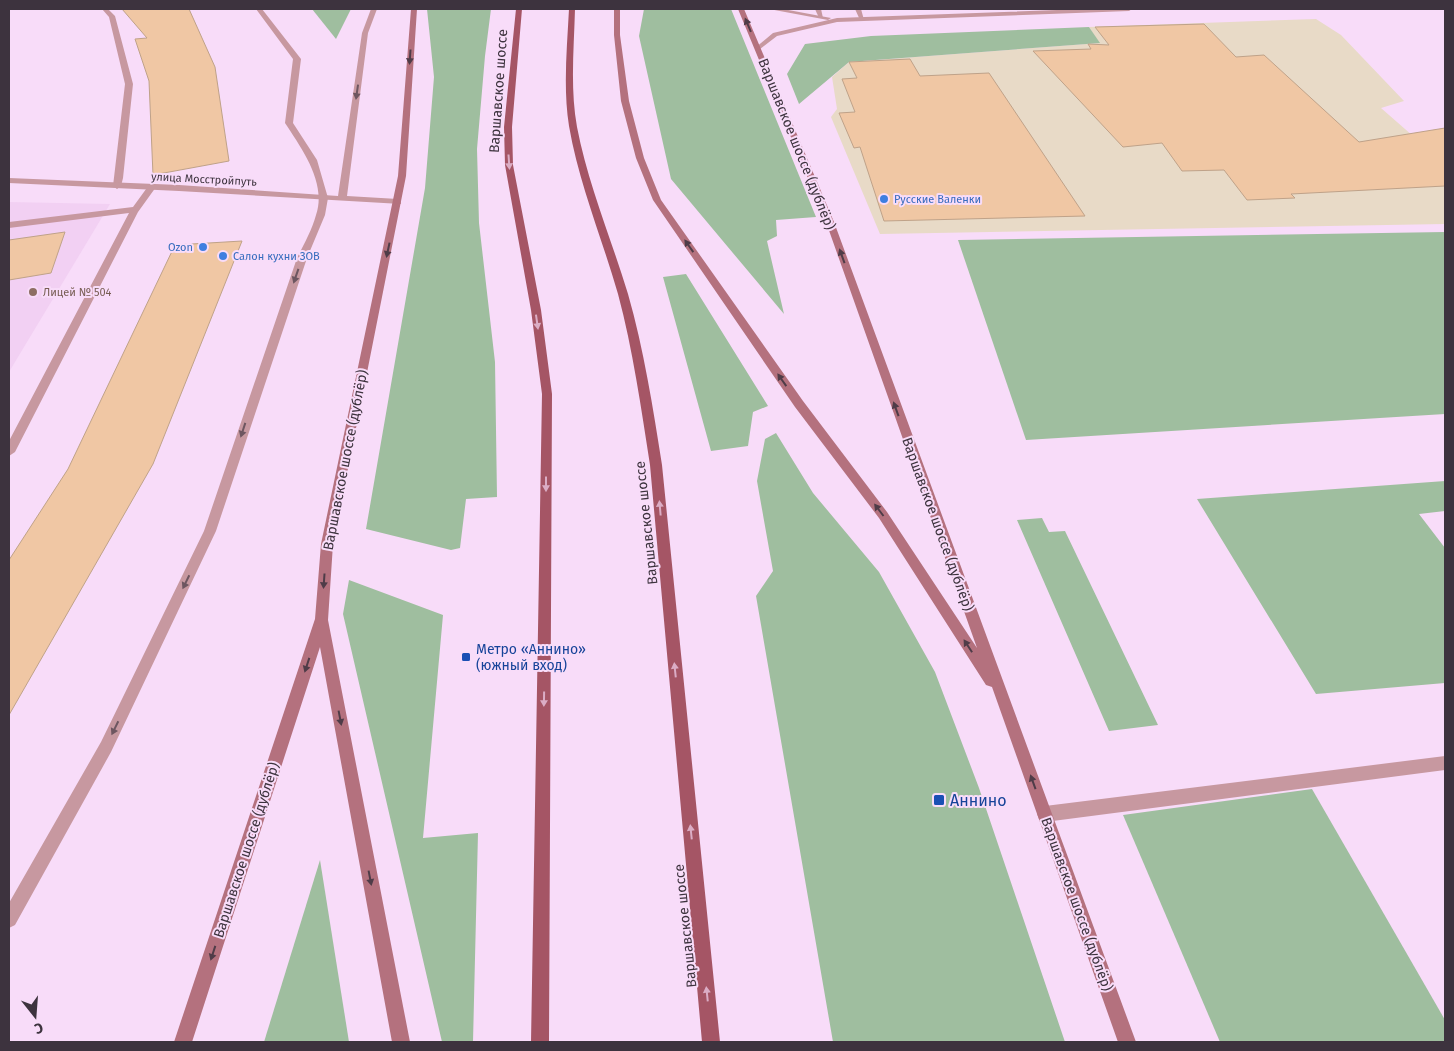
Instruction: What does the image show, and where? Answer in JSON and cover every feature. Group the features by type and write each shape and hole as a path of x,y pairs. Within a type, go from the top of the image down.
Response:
{"main road":[{"name":"Варшавское шоссе (дублёр)","path":"183,1042 322,619 327,544 402,176 414,9"},
{"name":"Варшавское шоссе","path":"519,9 510,93 509,165 536,310 547,394 540,1042"},
{"name":"Варшавское шоссе","path":"572,9 570,81 573,125 581,161 623,295 643,382 656,465 711,1042"},
{"path":"617,9 625,101 640,158 657,200 799,404 883,516 1004,701"},
{"name":"Варшавское шоссе (дублёр)","path":"741,9 830,222 936,522 1004,701 1127,1042"},
{"path":"322,619 401,1042"}],"street":[{"path":"105,9 112,16 130,84 117,186"},
{"path":"9,919 106,747 210,531 299,267 321,215 324,198 313,160 289,123 297,59 259,9"},
{"path":"342,199 365,34 374,9"},
{"path":"772,9 837,20 1129,9"},
{"path":"818,9 821,18"},
{"path":"858,9 862,19"},
{"path":"758,48 775,34 837,20"},
{"name":"улица Мосстройпуть","path":"9,181 152,187 398,202"},
{"path":"9,452 137,208 152,187"},
{"path":"9,225 137,208"},
{"path":"1045,814 1445,763"}],"shaded area":[{"path":"1316,19 1341,35 1404,101 1381,108 1445,164 1445,224 880,234 831,117 837,109 832,77 849,62 1099,43 1089,27"},
{"name":"Лицей № 504","path":"9,202 110,204 9,372"}],"green space":[{"path":"312,9 351,9 336,39"},
{"path":"427,9 491,9 477,149 479,223 495,362 497,497 466,499 460,548 451,550 366,529 425,188 434,77"},
{"path":"644,9 731,9 816,217 776,220 777,236 767,241 784,314 671,179 639,36"},
{"path":"1089,27 1100,43 849,62 799,104 787,74 805,44 871,36"},
{"path":"1445,232 1445,414 1026,440 958,240"},
{"path":"686,274 768,406 753,412 748,446 711,451 663,277"},
{"path":"776,433 813,493 879,572 935,672 979,788 1065,1042 833,1042 756,596 773,571 757,481 765,439"},
{"path":"1445,481 1445,511 1419,514 1445,548 1445,683 1316,694 1197,499"},
{"path":"1042,518 1049,532 1065,531 1158,725 1109,731 1017,520"},
{"path":"349,580 443,615 423,838 478,833 473,1042 442,1042 343,614"},
{"path":"1312,789 1445,1020 1445,1042 1220,1042 1123,815"},
{"path":"320,860 349,1042 264,1042"}],"building":[{"path":"122,9 189,9 215,67 229,161 153,175 149,81 135,39 147,38"},
{"path":"1204,24 1236,57 1264,55 1359,142 1445,128 1445,186 1291,194 1295,198 1247,200 1224,170 1182,171 1162,143 1123,147 1033,51 1091,49 1088,44 1109,45 1095,27"},
{"path":"910,59 920,76 989,73 1085,216 884,221 860,147 854,148 839,113 855,112 842,79 857,78 849,62"},
{"path":"65,232 51,273 9,280 9,240"},
{"path":"242,241 153,464 9,715 9,560 68,469 175,245"}],"place":[{"name":"Русские Валенки","path":"884,199"},
{"name":"Ozon","path":"203,247"},
{"name":"Салон кухни ЗОВ","path":"223,256"},
{"name":"Лицей № 504","path":"33,292"},
{"name":"Метро «Аннино» (южный вход)","path":"466,657"},
{"name":"Аннино","path":"939,800"}]}
